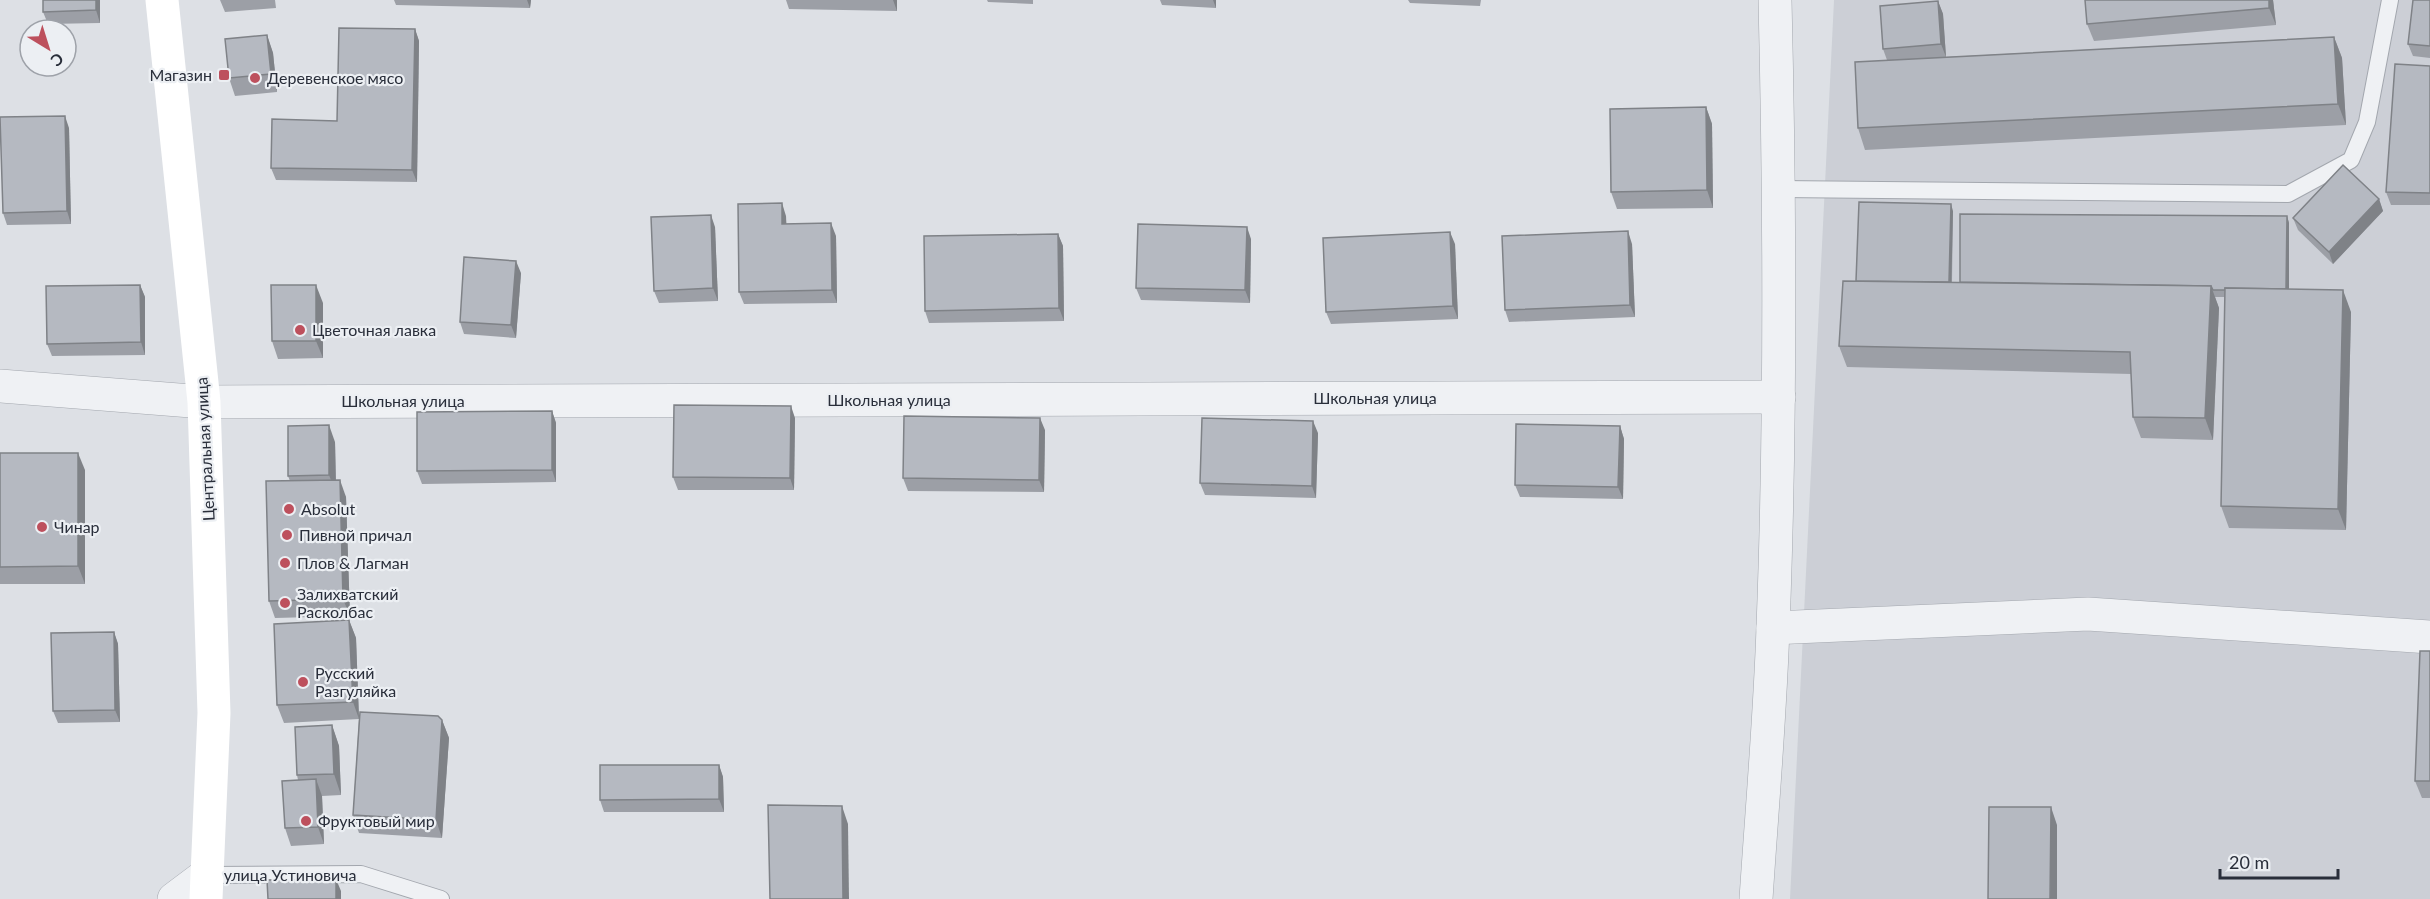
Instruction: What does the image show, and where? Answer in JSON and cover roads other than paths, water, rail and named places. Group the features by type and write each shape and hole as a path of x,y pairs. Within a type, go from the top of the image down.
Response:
{"street":[{"name":"Центральная улица","path":"162,0 204,402 214,713 206,887"},
{"path":"1756,899 1773,628 1779,397 1780,189 1775,0"},
{"name":"Школьная улица","path":"0,386 204,402 1779,397"},
{"path":"1773,628 2088,614 2430,637"},
{"path":"174,899 206,887"}],"lane":[{"path":"1780,189 2288,194 2351,160 2367,122 2390,0"},
{"name":"улица Устиновича","path":"206,887 362,874 441,899"}],"place":[{"name":"Магазин","path":"224,75"},
{"name":"Деревенское мясо","path":"255,78"},
{"name":"Цветочная лавка","path":"300,330"},
{"name":"Absolut","path":"289,509"},
{"name":"Чинар","path":"42,527"},
{"name":"Пивной причал","path":"287,535"},
{"name":"Плов & Лагман","path":"285,563"},
{"name":"Залихватский Расколбас","path":"285,603"},
{"name":"Русский Разгуляйка","path":"303,682"},
{"name":"Фруктовый мир","path":"306,821"}]}
